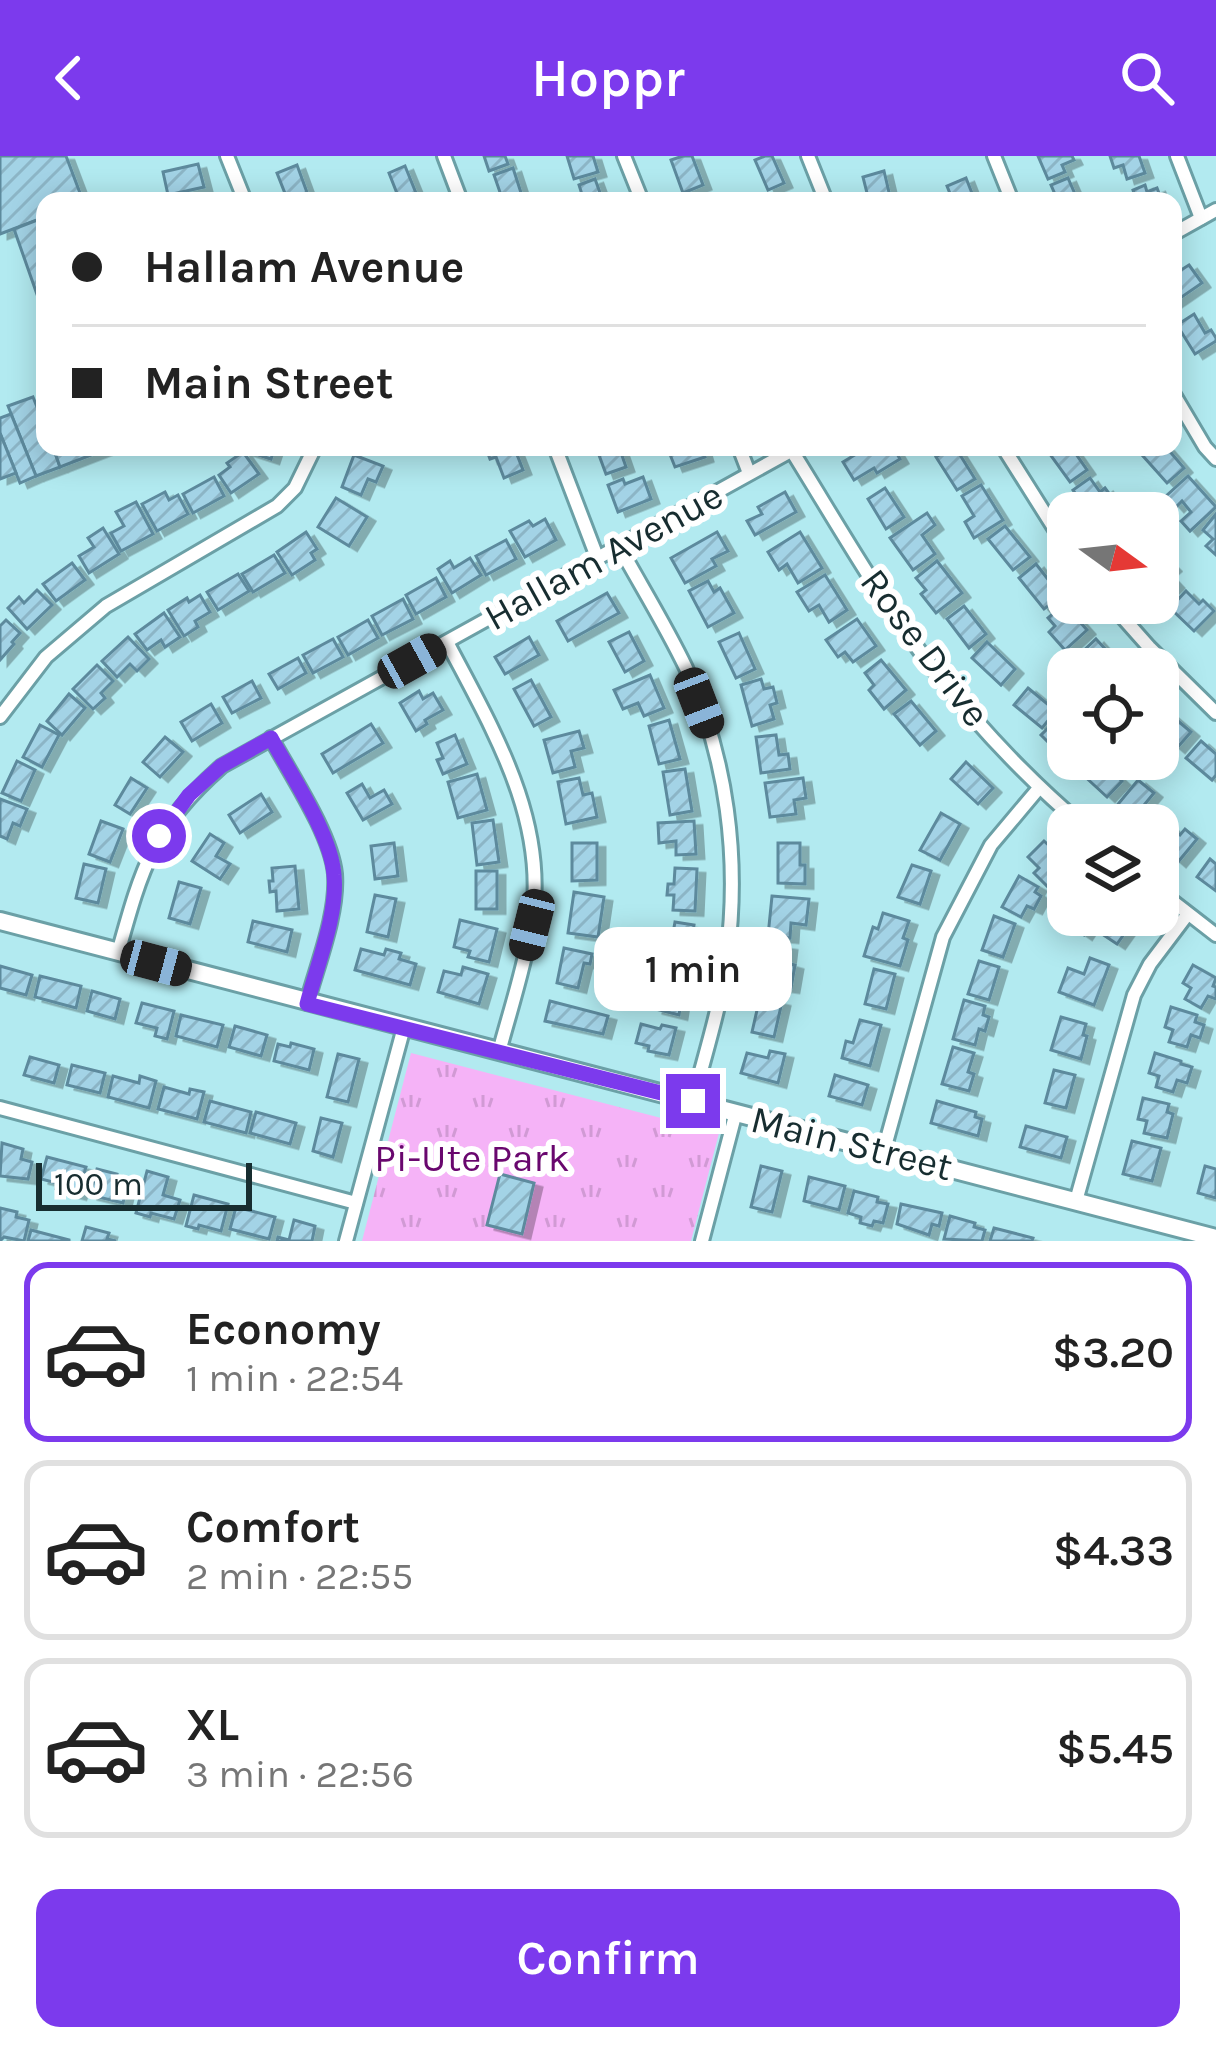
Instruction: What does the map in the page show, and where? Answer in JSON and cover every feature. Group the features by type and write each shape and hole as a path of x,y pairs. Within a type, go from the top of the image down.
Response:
{"main road":[{"name":"Main Street","path":"0,921 1216,1238"}],"street":[{"path":"227,156 241,192"},
{"path":"444,156 458,192"},
{"path":"624,156 638,192"},
{"path":"808,156 822,192"},
{"path":"994,156 1008,192"},
{"path":"1178,156 1201,218"},
{"path":"1182,229 1216,209"},
{"path":"1182,408 1216,459"},
{"path":"0,716 46,657 106,606 277,506 296,488 311,456"},
{"path":"558,456 597,557"},
{"path":"742,456 749,473"},
{"name":"Hallam Avenue","path":"118,953 139,878 159,836 189,795 221,766 782,456"},
{"name":"Rose Drive","path":"799,456 890,608 936,672 1058,804"},
{"path":"1009,456 1047,517"},
{"path":"620,546 686,668 713,738 731,832 727,962 693,1101"},
{"path":"1128,624 1216,713"},
{"path":"447,642 507,757 526,814 535,879 532,925 500,1052"},
{"path":"271,738 326,841 334,873 333,904 307,1004"},
{"path":"884,1150 943,938 991,845 1039,788"},
{"path":"1179,908 1216,935"},
{"path":"1076,1201 1134,995 1150,964 1187,915"},
{"path":"346,1241 404,1028"},
{"path":"0,1108 356,1203"},
{"path":"703,1241 736,1112"}],"green space":[{"name":"Pi-Ute Park","path":"411,1053 719,1133 691,1241 362,1241"}],"building":[{"path":"0,156 66,156 80,192 36,192 36,220 0,234"},
{"path":"484,156 505,156 508,164 489,171"},
{"path":"567,156 593,156 598,172 574,179"},
{"path":"692,156 703,185 683,192 671,160"},
{"path":"772,156 784,183 768,190 755,160"},
{"path":"1038,156 1072,156 1074,160 1062,165 1065,172 1048,179"},
{"path":"1110,156 1139,156 1145,173 1127,179 1123,165 1114,168"},
{"path":"198,164 204,187 167,192 163,172"},
{"path":"297,165 307,192 284,192 277,173"},
{"path":"405,166 416,192 396,192 389,173"},
{"path":"513,168 521,192 500,192 494,175"},
{"path":"884,171 889,192 867,192 863,177"},
{"path":"966,178 971,192 949,192 947,186"},
{"path":"1068,178 1074,192 1054,192 1051,185"},
{"path":"595,179 600,192 581,192 579,185"},
{"path":"36,220 36,291 14,229"},
{"path":"1189,265 1202,283 1182,297 1182,269"},
{"path":"1194,314 1216,341 1195,354 1182,333 1182,322"},
{"path":"33,397 36,456 56,456 60,467 36,476 8,406"},
{"path":"11,414 36,476 20,483 0,433 0,418"},
{"path":"0,433 16,473 0,479"},
{"path":"56,456 88,456 60,467"},
{"path":"246,456 259,474 231,493 219,475 230,467 227,463"},
{"path":"354,456 383,466 376,482 368,479 361,495 342,487"},
{"path":"489,456 518,456 523,470 504,478 496,457"},
{"path":"599,456 622,456 626,467 606,474"},
{"path":"671,456 705,456 705,457 675,467"},
{"path":"853,456 900,459 854,480 843,462"},
{"path":"961,456 975,479 957,490 936,457"},
{"path":"1051,456 1077,456 1087,470 1070,482"},
{"path":"1143,456 1174,456 1184,468 1167,483"},
{"path":"1188,476 1216,507 1190,531 1181,521 1191,512 1182,501 1179,504 1179,492 1170,492"},
{"path":"214,477 224,496 193,513 183,494"},
{"path":"643,477 651,499 618,512 608,485"},
{"path":"1090,478 1100,492 1074,492"},
{"path":"981,485 1003,520 974,538 965,522 974,516 962,496"},
{"path":"885,488 904,517 886,529 868,499"},
{"path":"165,492 169,500 178,495 188,514 157,531 142,504"},
{"path":"785,492 796,512 755,535 747,521 762,514 758,507"},
{"path":"336,498 367,517 349,546 318,527"},
{"path":"136,502 153,534 121,551 111,533 124,526 116,512"},
{"path":"927,513 935,525 922,535 935,554 913,570 890,538"},
{"path":"1216,514 1216,555 1206,546 1213,539 1203,530"},
{"path":"545,519 556,540 525,557 510,531"},
{"path":"1005,526 1030,557 1013,570 988,539"},
{"path":"103,528 119,554 89,573 79,556 94,547 88,538"},
{"path":"306,532 317,549 311,553 315,560 292,575 277,552"},
{"path":"717,532 728,551 712,559 716,566 685,583 671,558"},
{"path":"800,532 822,568 798,583 787,564 779,570 768,552"},
{"path":"506,540 516,559 486,575 476,556"},
{"path":"274,555 285,573 253,592 242,574"},
{"path":"470,558 481,575 452,593 438,569 450,561 454,568"},
{"path":"937,561 962,593 936,613 916,578"},
{"path":"72,563 85,580 56,601 43,584"},
{"path":"1036,564 1047,578 1047,607 1044,609 1019,578"},
{"path":"238,574 249,591 218,610 207,592"},
{"path":"825,575 847,610 829,622 819,605 809,611 797,592"},
{"path":"436,578 446,597 416,614 406,595"},
{"path":"708,581 714,592 720,588 734,613 708,627 689,591"},
{"path":"37,590 52,605 27,629 8,608 19,597 24,603"},
{"path":"1186,591 1214,611 1194,631 1179,617 1179,598"},
{"path":"607,593 619,613 568,641 557,621"},
{"path":"200,595 210,612 184,636 168,610"},
{"path":"403,599 413,619 382,635 372,616"},
{"path":"964,606 986,634 969,648 947,619"},
{"path":"164,613 180,637 165,647 161,640 147,650 135,634"},
{"path":"857,619 876,646 853,662 845,652 838,657 826,640"},
{"path":"6,620 20,633 0,660 0,626"},
{"path":"368,620 378,638 348,655 338,637"},
{"path":"1082,624 1087,630 1063,648 1049,632 1055,626"},
{"path":"629,632 644,661 625,672 609,642"},
{"path":"739,633 755,669 736,678 719,642"},
{"path":"128,637 149,659 137,671 130,664 117,677 102,661"},
{"path":"529,637 539,655 505,674 495,657"},
{"path":"333,639 343,657 313,673 303,655"},
{"path":"987,642 1015,669 1001,685 972,658"},
{"path":"298,658 306,673 278,689 269,674"},
{"path":"881,660 906,690 884,709 869,690 874,685 865,673"},
{"path":"97,665 113,681 93,709 73,689"},
{"path":"650,675 664,708 644,716 638,703 623,709 614,690"},
{"path":"761,679 764,689 773,687 774,719 752,726 741,685"},
{"path":"531,680 551,717 534,726 514,689"},
{"path":"252,681 261,698 232,713 223,697"},
{"path":"1028,688 1047,704 1047,722 1042,728 1014,705"},
{"path":"419,691 423,699 433,693 443,710 416,731 400,703"},
{"path":"69,694 85,708 62,735 47,721"},
{"path":"911,701 936,731 920,745 894,714"},
{"path":"211,704 222,723 192,741 181,722"},
{"path":"669,720 680,759 659,764 649,726"},
{"path":"1179,722 1191,732 1179,746"},
{"path":"371,724 383,743 333,773 322,754"},
{"path":"40,725 59,735 42,767 23,757"},
{"path":"579,731 584,748 571,751 575,767 553,773 544,740"},
{"path":"455,735 467,764 443,774 437,743"},
{"path":"776,735 779,755 788,754 790,769 761,773 756,737"},
{"path":"165,737 183,752 160,777 143,762"},
{"path":"1201,741 1216,754 1212,780 1186,758"},
{"path":"17,761 35,770 21,801 2,793"},
{"path":"966,762 993,788 978,804 951,779"},
{"path":"685,769 692,811 670,815 663,772"},
{"path":"477,774 487,810 458,818 448,782"},
{"path":"131,778 147,788 130,814 115,805"},
{"path":"579,778 583,795 592,793 597,817 566,824 558,782"},
{"path":"803,778 806,798 794,800 796,814 770,817 765,783"},
{"path":"1089,780 1122,781 1107,797"},
{"path":"1138,780 1154,793 1145,804 1118,804"},
{"path":"362,784 370,798 384,790 392,804 363,820 347,793"},
{"path":"261,794 272,812 240,833 229,815"},
{"path":"0,799 27,809 20,826 13,823 7,839 0,836"},
{"path":"941,813 960,824 940,860 920,850"},
{"path":"493,820 499,862 477,865 472,823"},
{"path":"101,821 123,829 110,862 89,854"},
{"path":"694,821 696,854 676,855 676,841 659,843 658,823"},
{"path":"1185,829 1197,839 1179,861 1179,834"},
{"path":"210,834 224,843 216,856 230,864 220,879 192,861"},
{"path":"1044,841 1047,844 1047,886 1034,873 1039,868 1028,857"},
{"path":"394,843 398,876 375,879 371,846"},
{"path":"572,843 597,843 597,880 572,881"},
{"path":"778,843 800,843 805,884 778,883"},
{"path":"1210,859 1216,864 1216,891 1197,877"},
{"path":"84,864 106,869 98,903 76,898"},
{"path":"912,865 931,871 920,904 898,897"},
{"path":"295,866 299,909 277,911 276,891 270,892 272,868"},
{"path":"675,868 697,869 695,911 673,910 674,895 667,895"},
{"path":"476,871 497,871 497,909 476,909"},
{"path":"1019,876 1038,887 1035,892 1041,896 1034,909 1027,906 1021,917 1002,907"},
{"path":"179,882 201,888 190,924 169,918"},
{"path":"574,892 604,897 598,937 568,933"},
{"path":"375,895 396,899 388,937 367,932"},
{"path":"772,896 809,899 806,925 791,923 790,938 768,936"},
{"path":"883,913 909,921 900,966 864,956"},
{"path":"994,916 1015,924 1003,957 982,950"},
{"path":"460,920 497,929 489,962 468,957 470,951 454,947"},
{"path":"253,921 292,930 287,952 248,942"},
{"path":"675,922 694,925 692,964 663,959"},
{"path":"768,943 789,946 787,963 795,965 791,988 762,984"},
{"path":"564,948 592,954 590,964 584,963 578,988 557,983"},
{"path":"361,949 384,955 386,949 401,953 399,959 416,964 410,985 355,970"},
{"path":"1090,958 1109,965 1094,1005 1059,992 1068,968 1084,974"},
{"path":"979,961 999,967 989,1000 968,994"},
{"path":"1193,965 1216,978 1216,999 1208,996 1201,1008 1185,999 1191,988 1183,983"},
{"path":"0,966 32,975 26,995 0,988"},
{"path":"463,967 488,974 479,1004 438,992 444,971 461,975"},
{"path":"874,969 895,974 886,1009 865,1004"},
{"path":"663,971 685,976 679,1015 655,1009"},
{"path":"40,976 81,986 76,1008 35,997"},
{"path":"92,991 120,999 115,1019 87,1011"},
{"path":"760,997 782,1002 774,1037 752,1032"},
{"path":"964,1000 985,1006 983,1015 989,1017 975,1045 953,1039"},
{"path":"550,1001 608,1016 603,1034 545,1021"},
{"path":"142,1003 174,1011 167,1039 155,1036 157,1028 136,1023"},
{"path":"1171,1007 1197,1015 1195,1022 1204,1025 1200,1038 1191,1035 1187,1047 1169,1042 1173,1030 1165,1027"},
{"path":"181,1015 223,1025 217,1047 176,1036"},
{"path":"1061,1017 1086,1024 1081,1059 1051,1050"},
{"path":"860,1020 881,1025 870,1066 842,1058 846,1041 853,1043"},
{"path":"641,1024 676,1028 669,1055 636,1043"},
{"path":"235,1026 267,1035 261,1056 229,1047"},
{"path":"291,1043 314,1049 309,1070 274,1061 278,1044 290,1047"},
{"path":"953,1047 974,1053 969,1091 942,1084"},
{"path":"770,1051 785,1054 778,1083 741,1073 747,1053 768,1058"},
{"path":"1155,1053 1192,1067 1187,1083 1177,1080 1173,1092 1156,1087 1159,1076 1149,1073"},
{"path":"338,1054 359,1059 348,1102 327,1097"},
{"path":"30,1057 59,1065 54,1083 24,1075"},
{"path":"72,1065 105,1073 100,1093 67,1085"},
{"path":"1054,1070 1075,1075 1066,1108 1045,1103"},
{"path":"835,1075 868,1085 862,1105 829,1096"},
{"path":"113,1076 139,1083 140,1076 156,1081 149,1108 108,1097"},
{"path":"164,1087 189,1094 190,1089 204,1092 197,1119 158,1109"},
{"path":"1143,1098 1169,1104 1167,1112 1173,1114 1167,1138 1144,1133 1147,1121 1138,1119"},
{"path":"210,1101 251,1112 246,1133 204,1122"},
{"path":"937,1101 976,1112 975,1117 982,1119 978,1136 931,1123"},
{"path":"256,1112 296,1123 290,1144 250,1133"},
{"path":"321,1118 342,1123 333,1157 313,1151"},
{"path":"1026,1126 1067,1137 1061,1158 1020,1147"},
{"path":"1132,1141 1161,1148 1152,1181 1123,1174"},
{"path":"2,1143 23,1149 21,1159 32,1162 28,1179 0,1176"},
{"path":"47,1157 86,1167 78,1195 41,1179"},
{"path":"761,1166 782,1171 772,1212 751,1207"},
{"path":"1205,1166 1216,1169 1216,1198 1198,1193"},
{"path":"97,1169 117,1174 115,1183 127,1186 123,1203 90,1195"},
{"path":"147,1171 168,1177 163,1195 180,1200 174,1219 136,1213"},
{"path":"500,1174 534,1183 522,1234 487,1225"},
{"path":"809,1177 845,1186 839,1210 804,1201"},
{"path":"854,1191 888,1204 883,1223 860,1223 861,1217 848,1213"},
{"path":"194,1195 228,1204 221,1231 186,1226"},
{"path":"901,1204 942,1213 939,1226 932,1224 929,1235 897,1224"},
{"path":"236,1207 275,1217 269,1239 230,1229"},
{"path":"0,1208 29,1220 24,1241 4,1237 0,1241"},
{"path":"950,1216 985,1230 982,1241 944,1239"},
{"path":"294,1220 315,1226 312,1241 277,1241 278,1237 289,1240"},
{"path":"86,1227 109,1233 107,1239 116,1241 82,1241"},
{"path":"994,1228 1033,1238 990,1241"},
{"path":"31,1230 69,1240 69,1241 28,1241"}],"route":[{"path":"159,836 189,795 221,766 271,738 326,841 334,873 333,904 307,1004 693,1101"}]}
